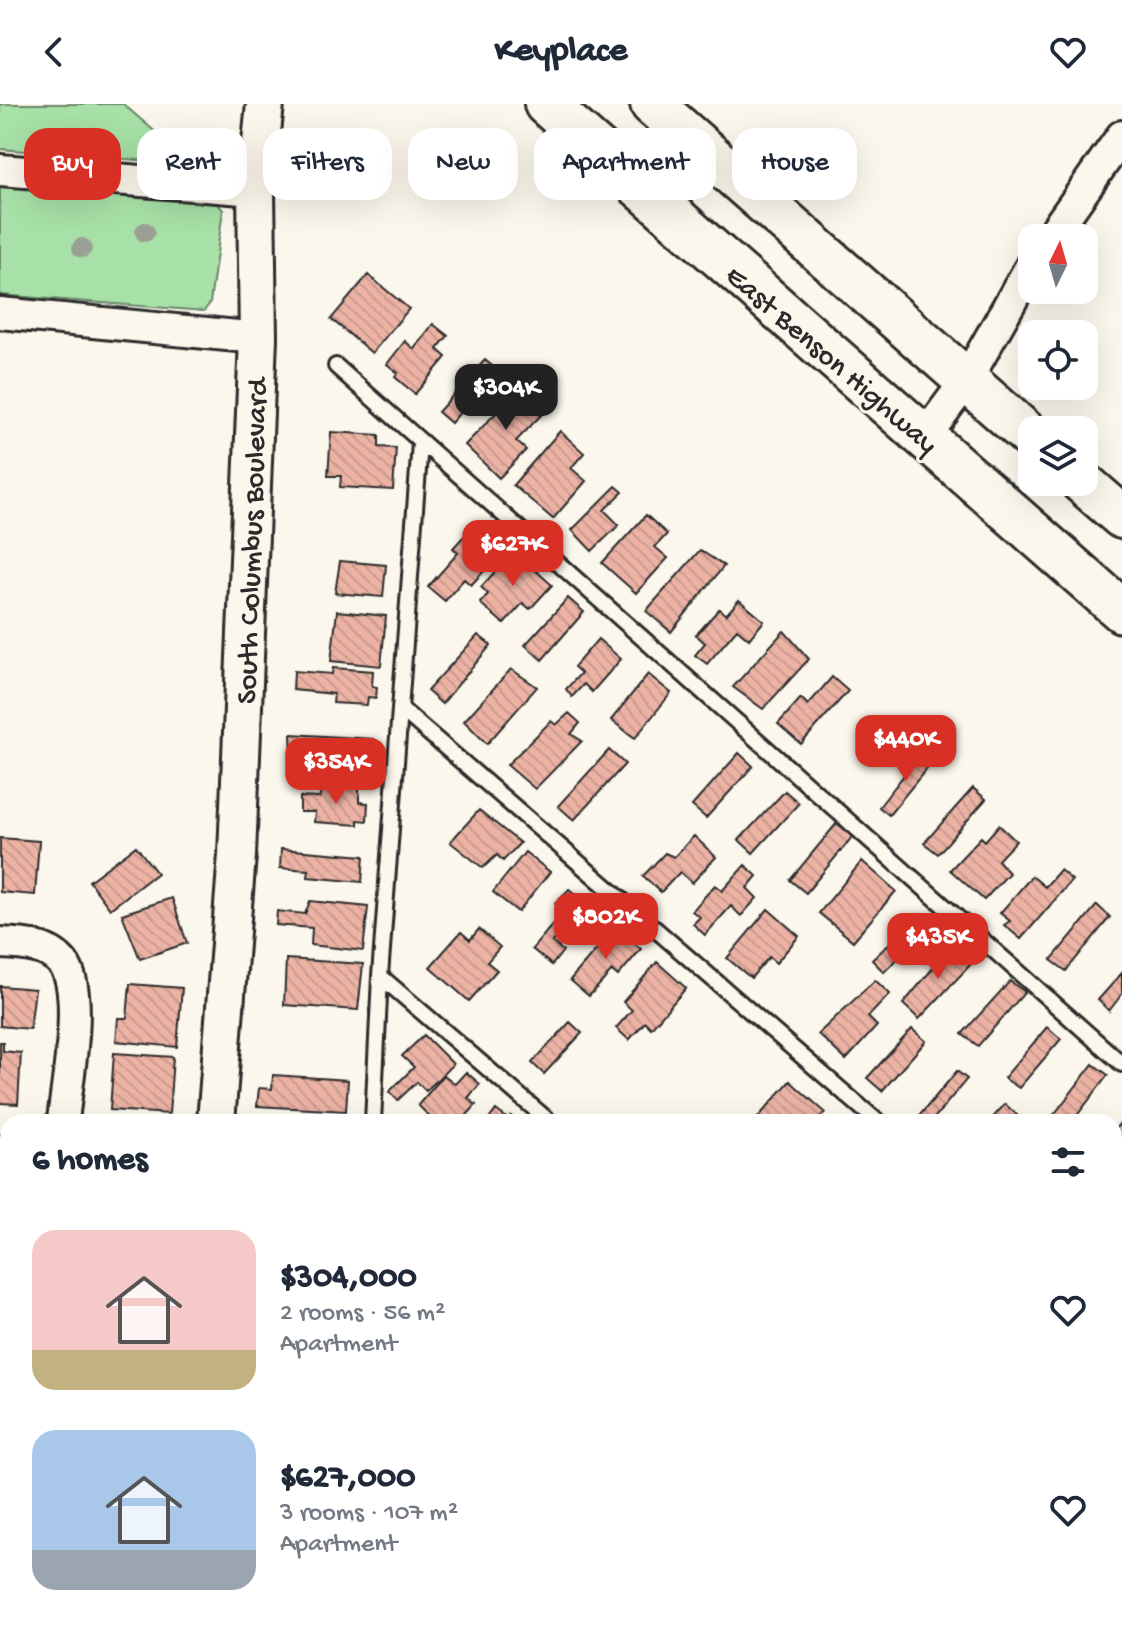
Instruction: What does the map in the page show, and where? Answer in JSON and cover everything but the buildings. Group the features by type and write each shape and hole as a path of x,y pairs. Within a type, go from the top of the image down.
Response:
{"main road":[{"name":"East Benson Highway","path":"546,104 1122,611"},
{"path":"652,104 1018,426"},
{"path":"1098,496 1122,517"}],"street":[{"name":"South Columbus Boulevard","path":"217,1114 237,855 258,338 256,190 265,104"},
{"path":"1060,224 1122,136"},
{"path":"0,170 256,190"},
{"path":"924,438 966,381 1018,289"},
{"path":"0,313 258,338"},
{"path":"0,943 68,954 74,999 64,1114"}],"lane":[{"path":"336,366 1122,1064"},
{"path":"373,1114 380,976 420,443"},
{"path":"401,709 869,1114"},
{"path":"380,976 541,1114"}],"green space":[{"path":"0,104 123,104 151,128 137,128 137,160 121,159 121,128 24,128 24,151 0,149"},
{"path":"0,186 24,188 24,200 121,200 121,195 137,197 137,200 217,203 223,210 210,303 204,311 0,295"}]}
